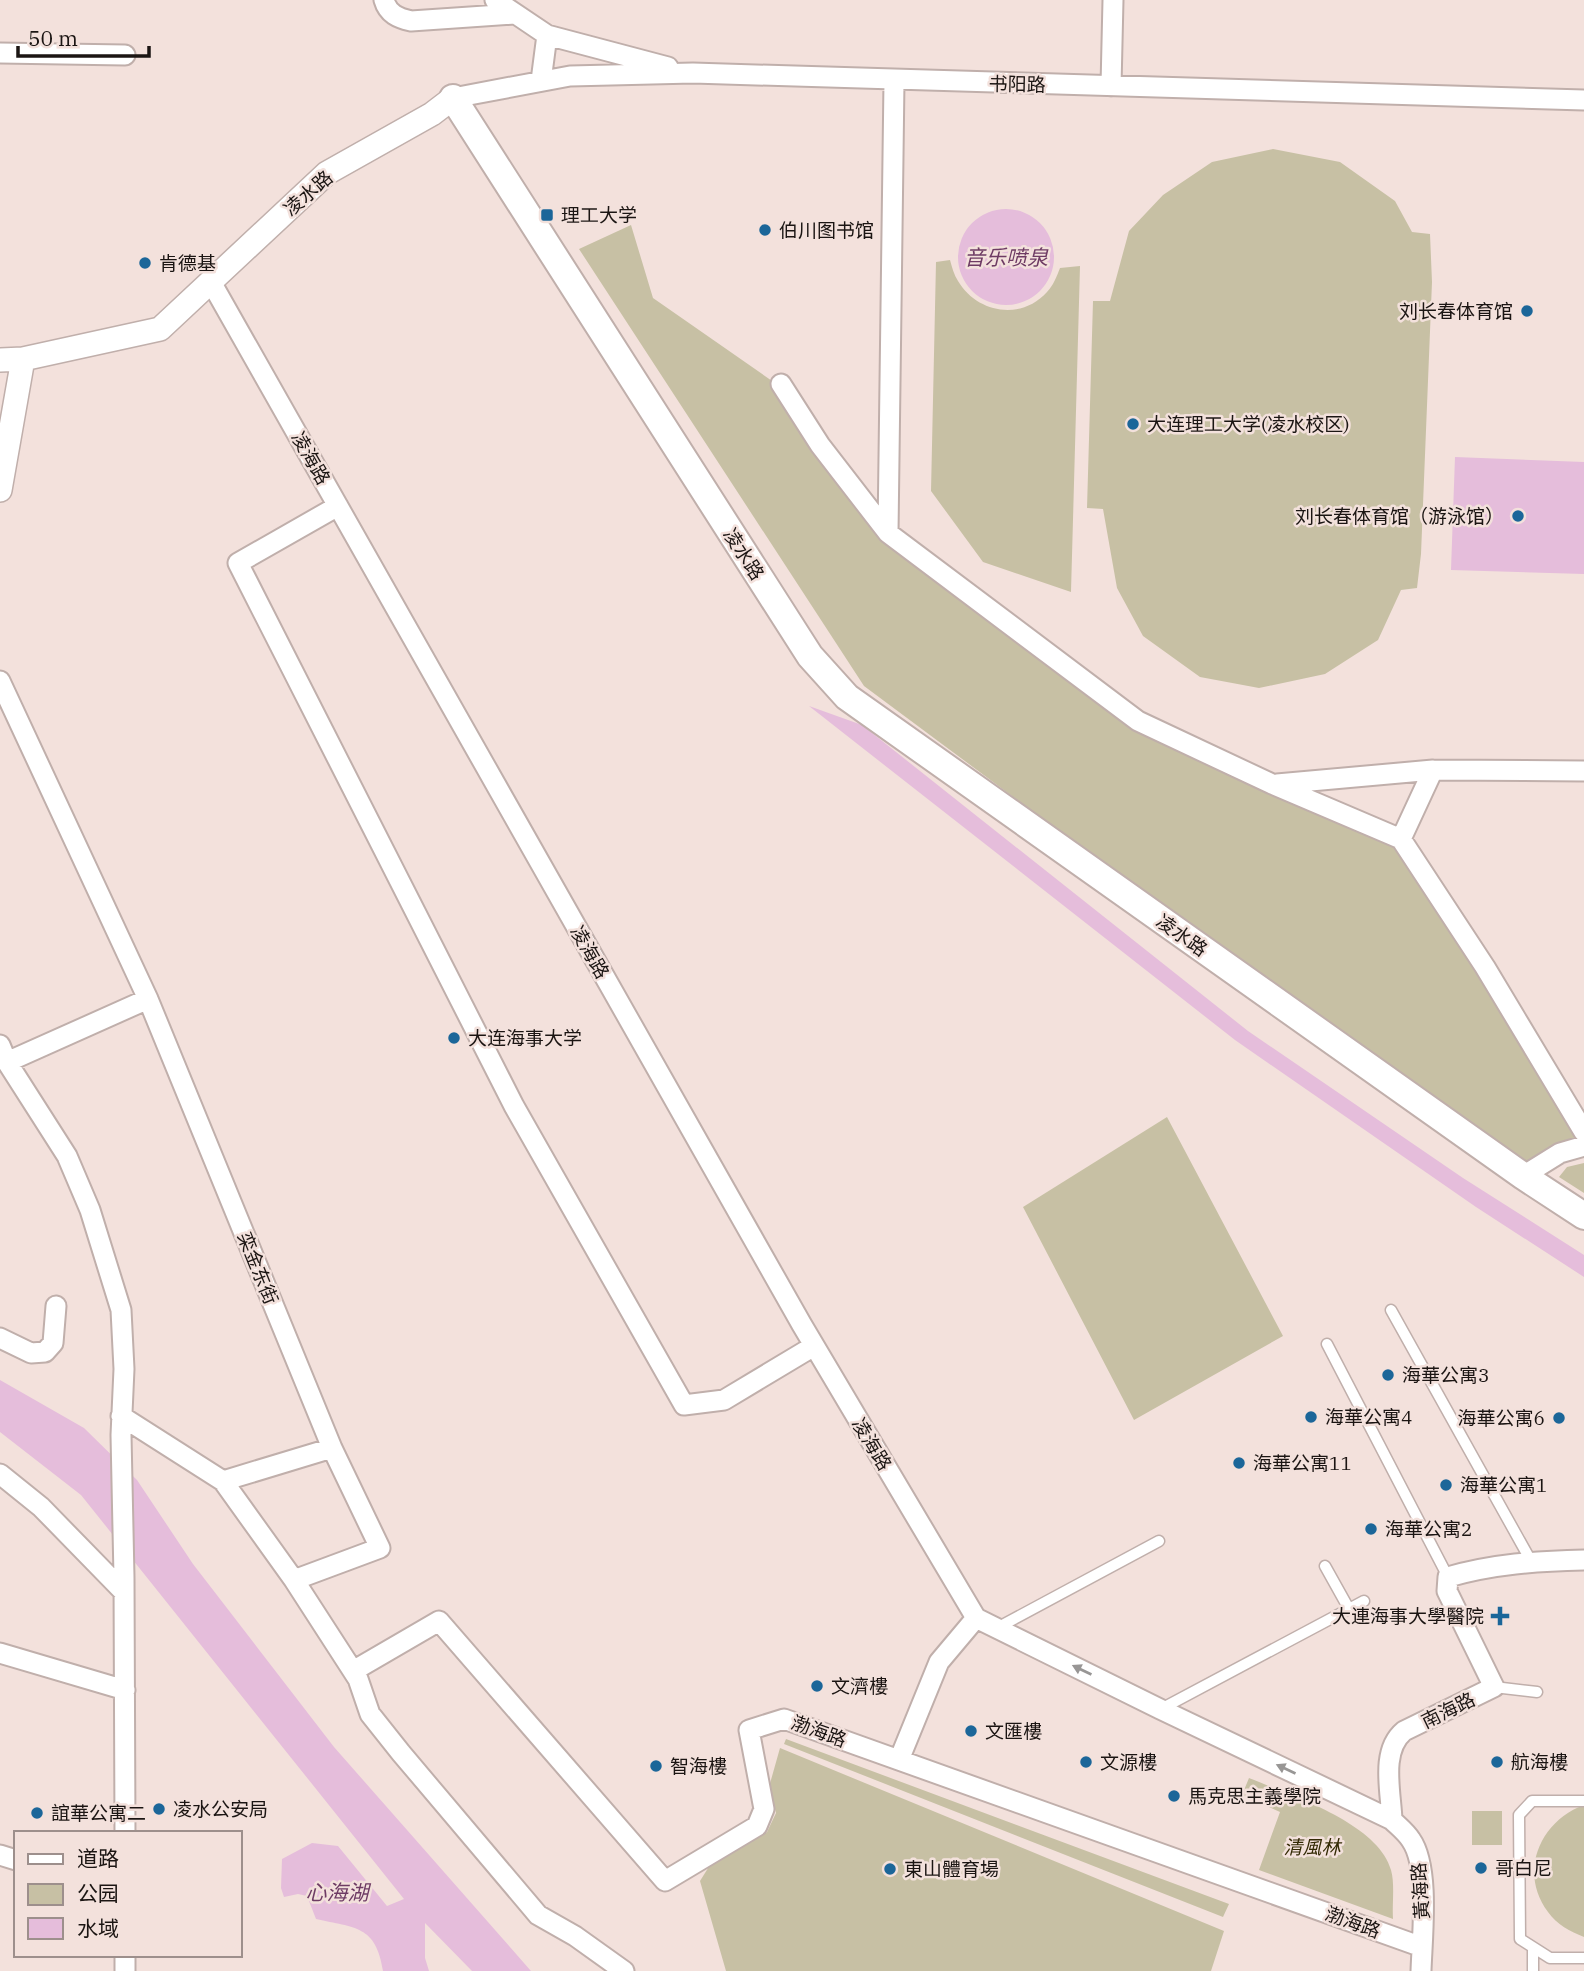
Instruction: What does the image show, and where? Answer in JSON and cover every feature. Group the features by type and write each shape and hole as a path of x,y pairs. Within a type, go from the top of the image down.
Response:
{"main road":[{"name":"凌水路","path":"453,98 810,656 847,697 1523,1176 1584,1216"}],"street":[{"path":"384,0 386,7 395,17 411,21 516,14"},
{"path":"495,0 547,36 693,73"},
{"path":"1111,86 1113,0"},
{"path":"541,81 547,36"},
{"path":"0,53 125,55"},
{"name":"书阳路","path":"453,98 570,76 693,73 1584,100"},
{"path":"888,533 894,81"},
{"name":"凌水路","path":"11,360 160,329 327,173 432,114 453,98"},
{"name":"凌海路","path":"211,282 814,1346 976,1618"},
{"path":"0,490 11,360"},
{"path":"782,384 820,445 888,533 1138,721 1272,784 1401,839 1485,967 1584,1132"},
{"path":"338,506 238,563 514,1106 684,1405 724,1400 814,1346"},
{"name":"栾金东街","path":"0,681 148,999 332,1448 380,1548 294,1580"},
{"path":"1272,784 1433,770 1584,772"},
{"path":"1401,839 1433,770"},
{"path":"125,1831 121,1426 124,1369 121,1310 90,1210 67,1156 4,1053 148,999"},
{"path":"1523,1176 1560,1153 1584,1146"},
{"path":"0,1338 31,1353 45,1352 53,1343 56,1306"},
{"path":"121,1426 223,1480 294,1580 353,1671 370,1714 538,1915 575,1936 624,1971"},
{"path":"223,1480 332,1448"},
{"path":"0,1474 41,1507 124,1585"},
{"path":"1448,1577 1480,1568 1531,1561 1584,1559"},
{"name":"南海路","path":"1392,1820 1390,1762 1395,1738 1404,1731 1494,1687 1447,1591 1448,1577"},
{"path":"899,1760 939,1662 976,1618 1392,1820"},
{"name":"渤海路","path":"353,1671 439,1621 665,1881 757,1826 764,1809 749,1730 784,1719 1422,1947"},
{"path":"0,1653 125,1690"},
{"name":"黃海路","path":"1392,1820 1412,1840 1419,1858 1422,1881 1421,1971"}],"lane":[{"path":"1391,1310 1531,1561"},
{"path":"1327,1344 1448,1577"},
{"path":"996,1628 1159,1541"},
{"path":"1325,1566 1349,1609"},
{"path":"1160,1709 1364,1601"},
{"path":"1494,1687 1537,1692"},
{"path":"1584,1801 1532,1801 1519,1815 1520,1939 1550,1958 1584,1958"},
{"path":"1533,1948 1533,1971"}],"green space":[{"path":"1273,149 1340,162 1395,201 1412,232 1430,234 1432,282 1421,554 1417,588 1401,590 1378,640 1325,674 1259,688 1200,677 1143,636 1117,588 1103,509 1087,508 1093,301 1110,301 1129,231 1163,195 1212,162"},
{"path":"631,225 653,298 785,390 888,533 1138,721 1401,839 1584,1146 1523,1176 864,686 579,249"},
{"path":"950,260 957,279 966,292 988,306 1012,310 1025,307 1047,292 1060,268 1080,266 1071,592 983,562 931,491 936,262"},
{"path":"1167,1117 1283,1336 1134,1420 1023,1207"},
{"path":"1584,1163 1584,1193 1559,1177 1567,1167"},
{"path":"786,1739 1229,1904 1223,1917 784,1744"},
{"name":"東山體育場","path":"780,1748 1224,1931 1211,1971 726,1971 700,1881 715,1857 767,1832 776,1813 769,1787"},
{"name":"清風林","path":"1249,1778 1309,1802 1369,1838 1383,1853 1391,1870 1393,1919 1259,1870 1280,1812 1242,1795"},
{"path":"1584,1805 1584,1937 1560,1924 1548,1912 1539,1897 1535,1865 1545,1835 1569,1813"},
{"path":"1472,1811 1502,1811 1502,1845 1472,1845"}],"water":[{"name":"音乐喷泉","path":"1006,209 1024,212 1040,223 1051,239 1054,257 1051,275 1040,291 1024,302 1006,305 988,302 972,291 961,275 958,257 961,239 972,223 988,212"},
{"name":"刘长春体育馆（游泳馆）","path":"1455,457 1584,462 1584,574 1451,570"},
{"path":"809,706 862,725 1248,1031 1463,1178 1584,1255 1584,1277 1476,1207 1235,1040"},
{"name":"心海湖","path":"0,1380 84,1428 137,1480 193,1564 334,1747 531,1971 472,1971 425,1923 425,1958 429,1971 383,1971 375,1945 362,1931 316,1919 307,1896 298,1894 284,1897 281,1888 282,1859 312,1843 338,1846 387,1906 404,1899 81,1495 0,1432"}],"place":[{"name":"理工大学","path":"547,215"},
{"name":"伯川图书馆","path":"765,230"},
{"name":"肯德基","path":"145,263"},
{"name":"刘长春体育馆","path":"1527,311"},
{"name":"大连理工大学(凌水校区)","path":"1133,424"},
{"name":"刘长春体育馆（游泳馆）","path":"1518,516"},
{"name":"大连海事大学","path":"454,1038"},
{"name":"海華公寓3","path":"1388,1375"},
{"name":"海華公寓4","path":"1311,1417"},
{"name":"海華公寓6","path":"1559,1418"},
{"name":"海華公寓11","path":"1239,1463"},
{"name":"海華公寓1","path":"1446,1485"},
{"name":"海華公寓2","path":"1371,1529"},
{"name":"大連海事大學醫院","path":"1500,1616"},
{"name":"文濟樓","path":"817,1686"},
{"name":"文匯樓","path":"971,1731"},
{"name":"文源樓","path":"1086,1762"},
{"name":"航海樓","path":"1497,1762"},
{"name":"智海樓","path":"656,1766"},
{"name":"馬克思主義學院","path":"1174,1796"},
{"name":"凌水公安局","path":"159,1809"},
{"name":"誼華公寓二","path":"37,1813"},
{"name":"哥白尼","path":"1481,1868"},
{"name":"東山體育場","path":"890,1869"}]}
